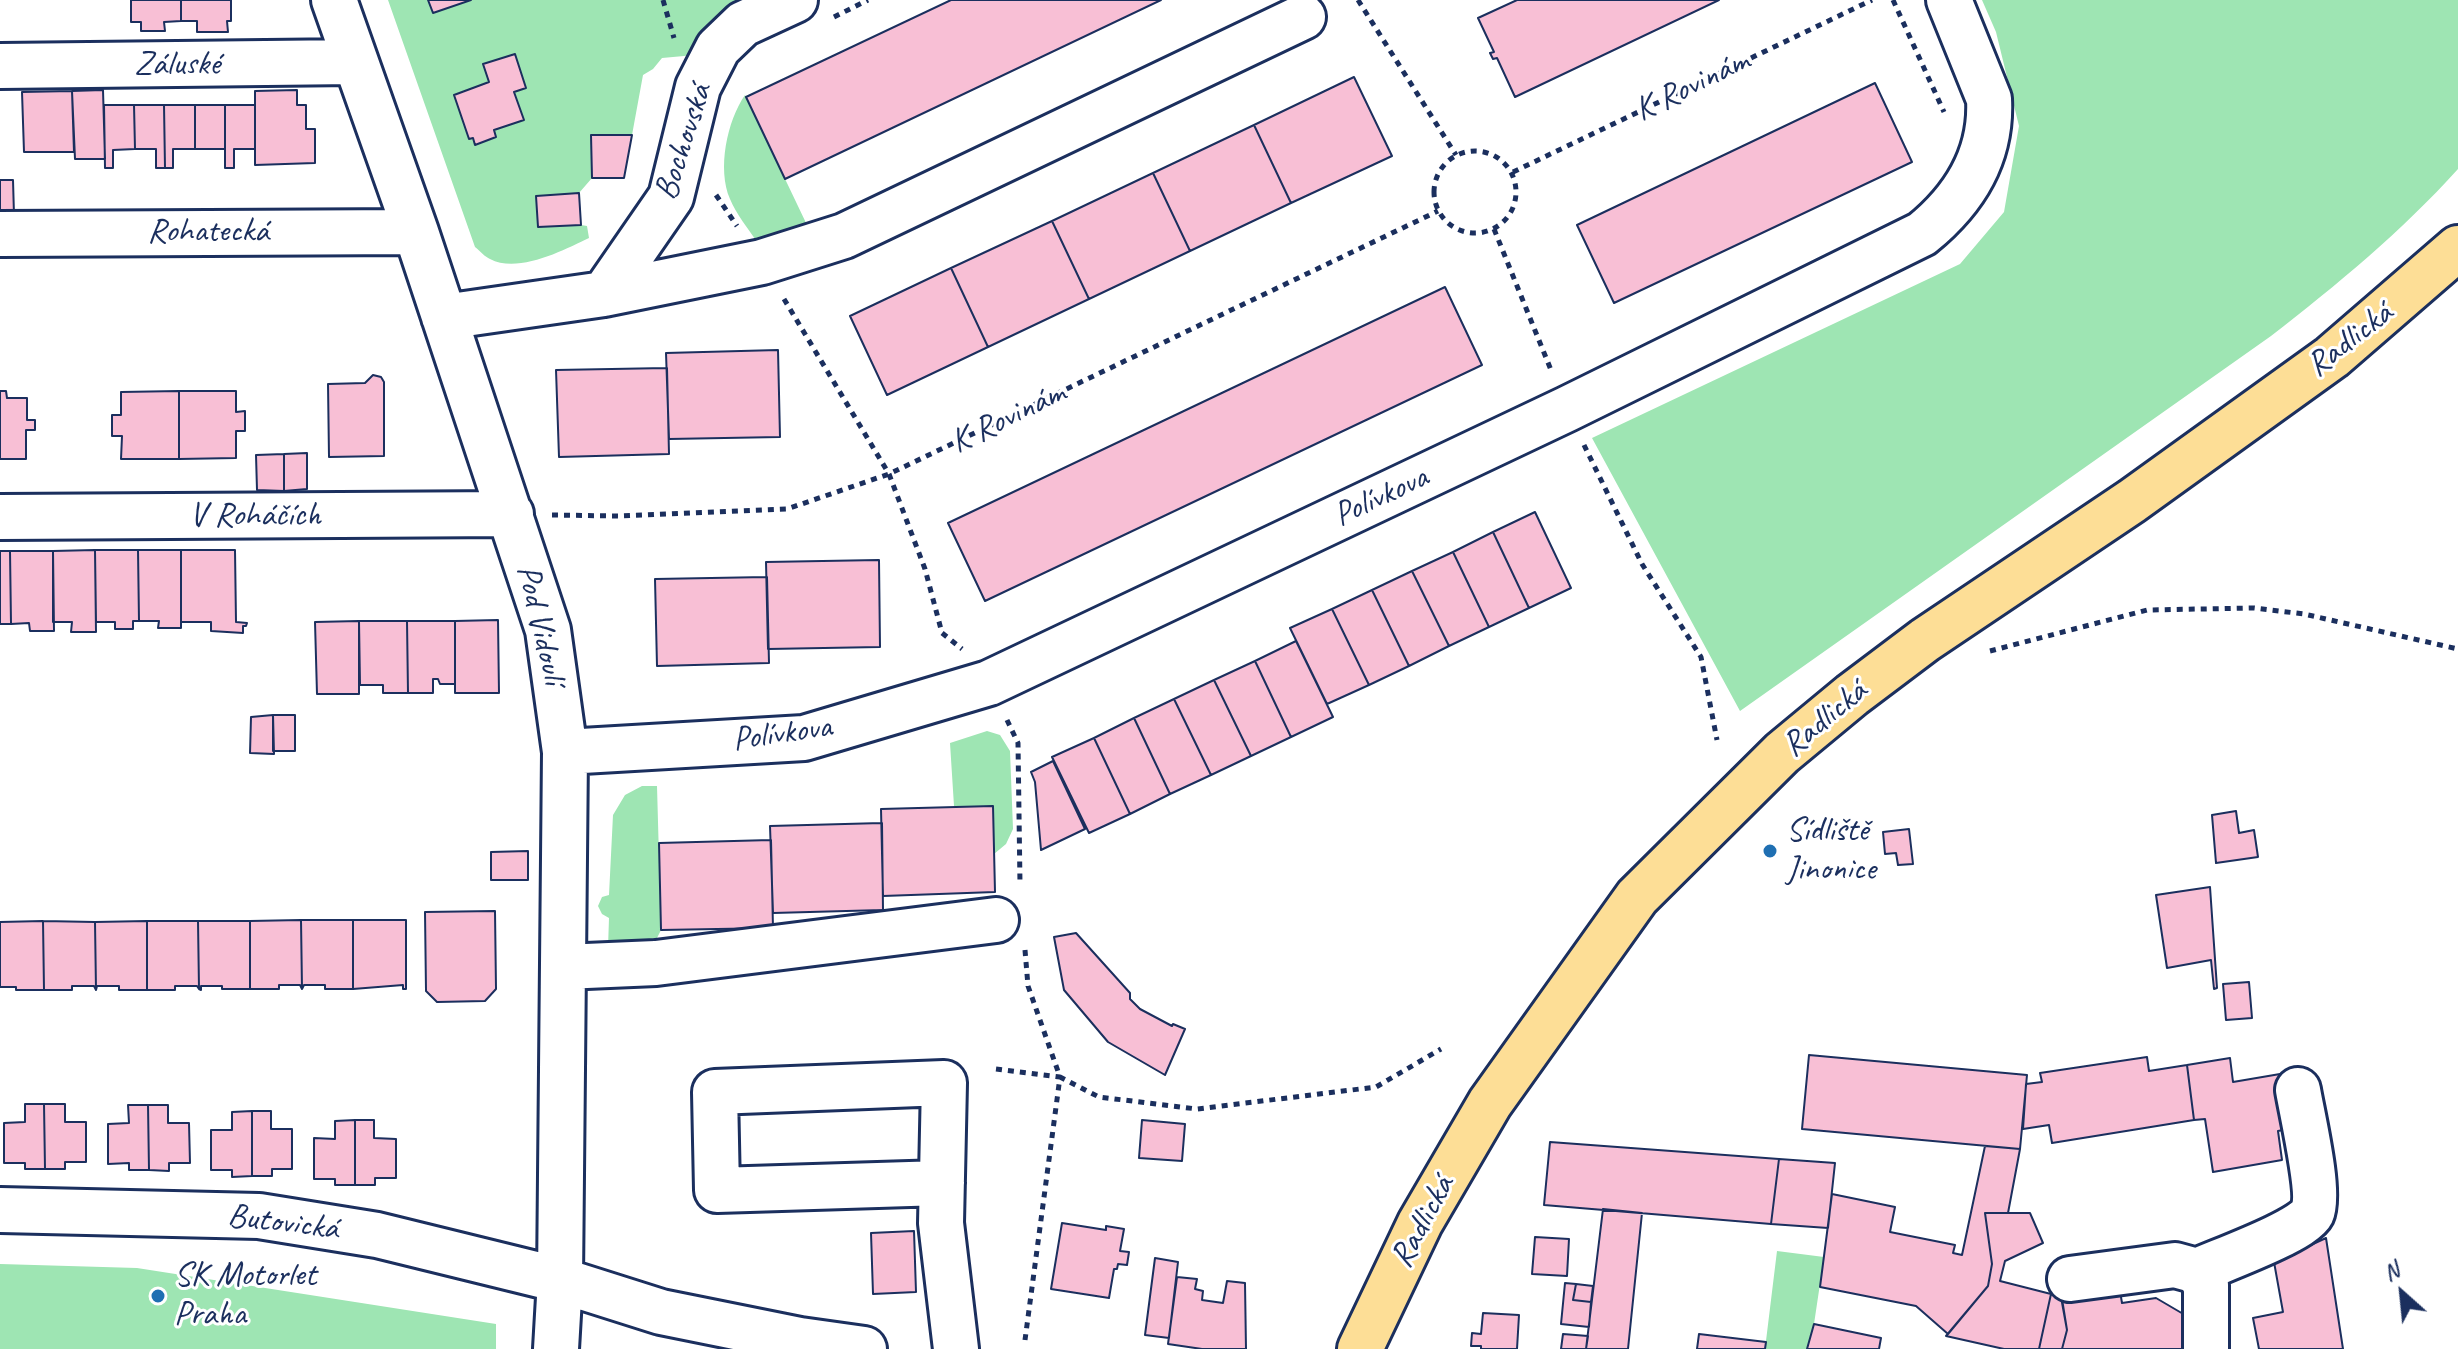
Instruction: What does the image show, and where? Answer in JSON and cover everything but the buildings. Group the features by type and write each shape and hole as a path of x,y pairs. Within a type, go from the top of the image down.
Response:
{"main road":[{"name":"Radlická","path":"1360,1349 1420,1223 1490,1103 1637,897 1782,753 1852,695 1925,640 2132,501 2332,357 2458,248"}],"street":[{"name":"Pod Vidoulí","path":"334,0 444,317 530,515 565,752 560,1280"},
{"name":"Polívkova","path":"565,752 804,738 989,683 1567,409 1922,234 1957,203 1976,170 1988,134 1989,99 1949,0"},
{"name":"Bochovská","path":"604,294 671,197 698,87 718,48 743,24 813,9"},
{"path":"444,317 604,294 762,262 844,236 1303,17"},
{"name":"Záluské","path":"0,66 354,62"},
{"name":"Rohatecká","path":"0,234 416,232"},
{"name":"V Roháčích","path":"0,517 530,515"},
{"path":"563,967 656,963 1013,916"},
{"path":"942,1183 717,1190 715,1092 944,1083 942,1183 941,1223 956,1349"},
{"path":"2070,1279 2175,1265 2197,1271 2298,1226 2312,1213 2315,1192 2298,1090"},
{"name":"Butovická","path":"0,1210 259,1216 377,1235 560,1280 662,1330 800,1340 864,1349"},
{"path":"2197,1271 2206,1285 2206,1349"},
{"path":"556,1349 560,1280"}],"path":[{"path":"813,9 868,0"},
{"path":"1358,0 1456,155"},
{"name":"K Rovinám","path":"1513,172 1872,0"},
{"path":"1893,0 1950,123"},
{"path":"1477,150 1488,153 1498,156 1513,172 1517,193 1511,214 1494,229 1473,234 1452,227 1438,211 1433,190 1440,169 1456,155 1477,150"},
{"path":"712,190 762,262 889,474 925,569 942,633 967,652"},
{"name":"K Rovinám","path":"530,515 618,516 787,509 889,474 1438,211"},
{"path":"1494,229 1567,409 1642,564 1701,657 1717,740"},
{"path":"1990,651 2147,610 2254,608 2304,614 2458,649"},
{"path":"1003,712 1018,743 1013,916 1028,986 1060,1077 1025,1340"},
{"path":"996,1069 1060,1077 1099,1097 1197,1109 1376,1087 1441,1049"}],"green space":[{"path":"388,0 428,0 433,13 471,0 755,0 695,55 662,58 643,75 632,135 591,135 592,178 579,193 536,197 538,227 587,226 589,238 541,259 514,264 490,259 475,247","holes":["514,54 526,87 514,92 524,120 494,130 496,137 475,144 473,138 469,138 454,95 489,82 484,64"]},
{"path":"1982,0 2458,0 2458,169 2368,257 2271,336 1740,711 1592,438 1960,264 2004,212 2019,126 1996,32"},
{"path":"745,95 807,225 757,242 733,205 724,174 729,131"},
{"path":"987,731 1000,735 1010,751 1013,829 1006,844 994,854 993,806 954,806 950,743"},
{"path":"642,786 657,786 661,930 653,946 639,949 639,940 621,940 620,949 608,948 609,918 602,914 598,906 602,897 609,895 613,815 625,795"},
{"path":"1777,1251 1824,1257 1807,1349 1765,1349"},
{"name":"SK Motorlet Praha","path":"0,1264 137,1268 496,1324 496,1349 0,1349"}],"place":[{"name":"Sídliště Jinonice","path":"1770,851"},
{"name":"SK Motorlet Praha","path":"158,1296"}]}
